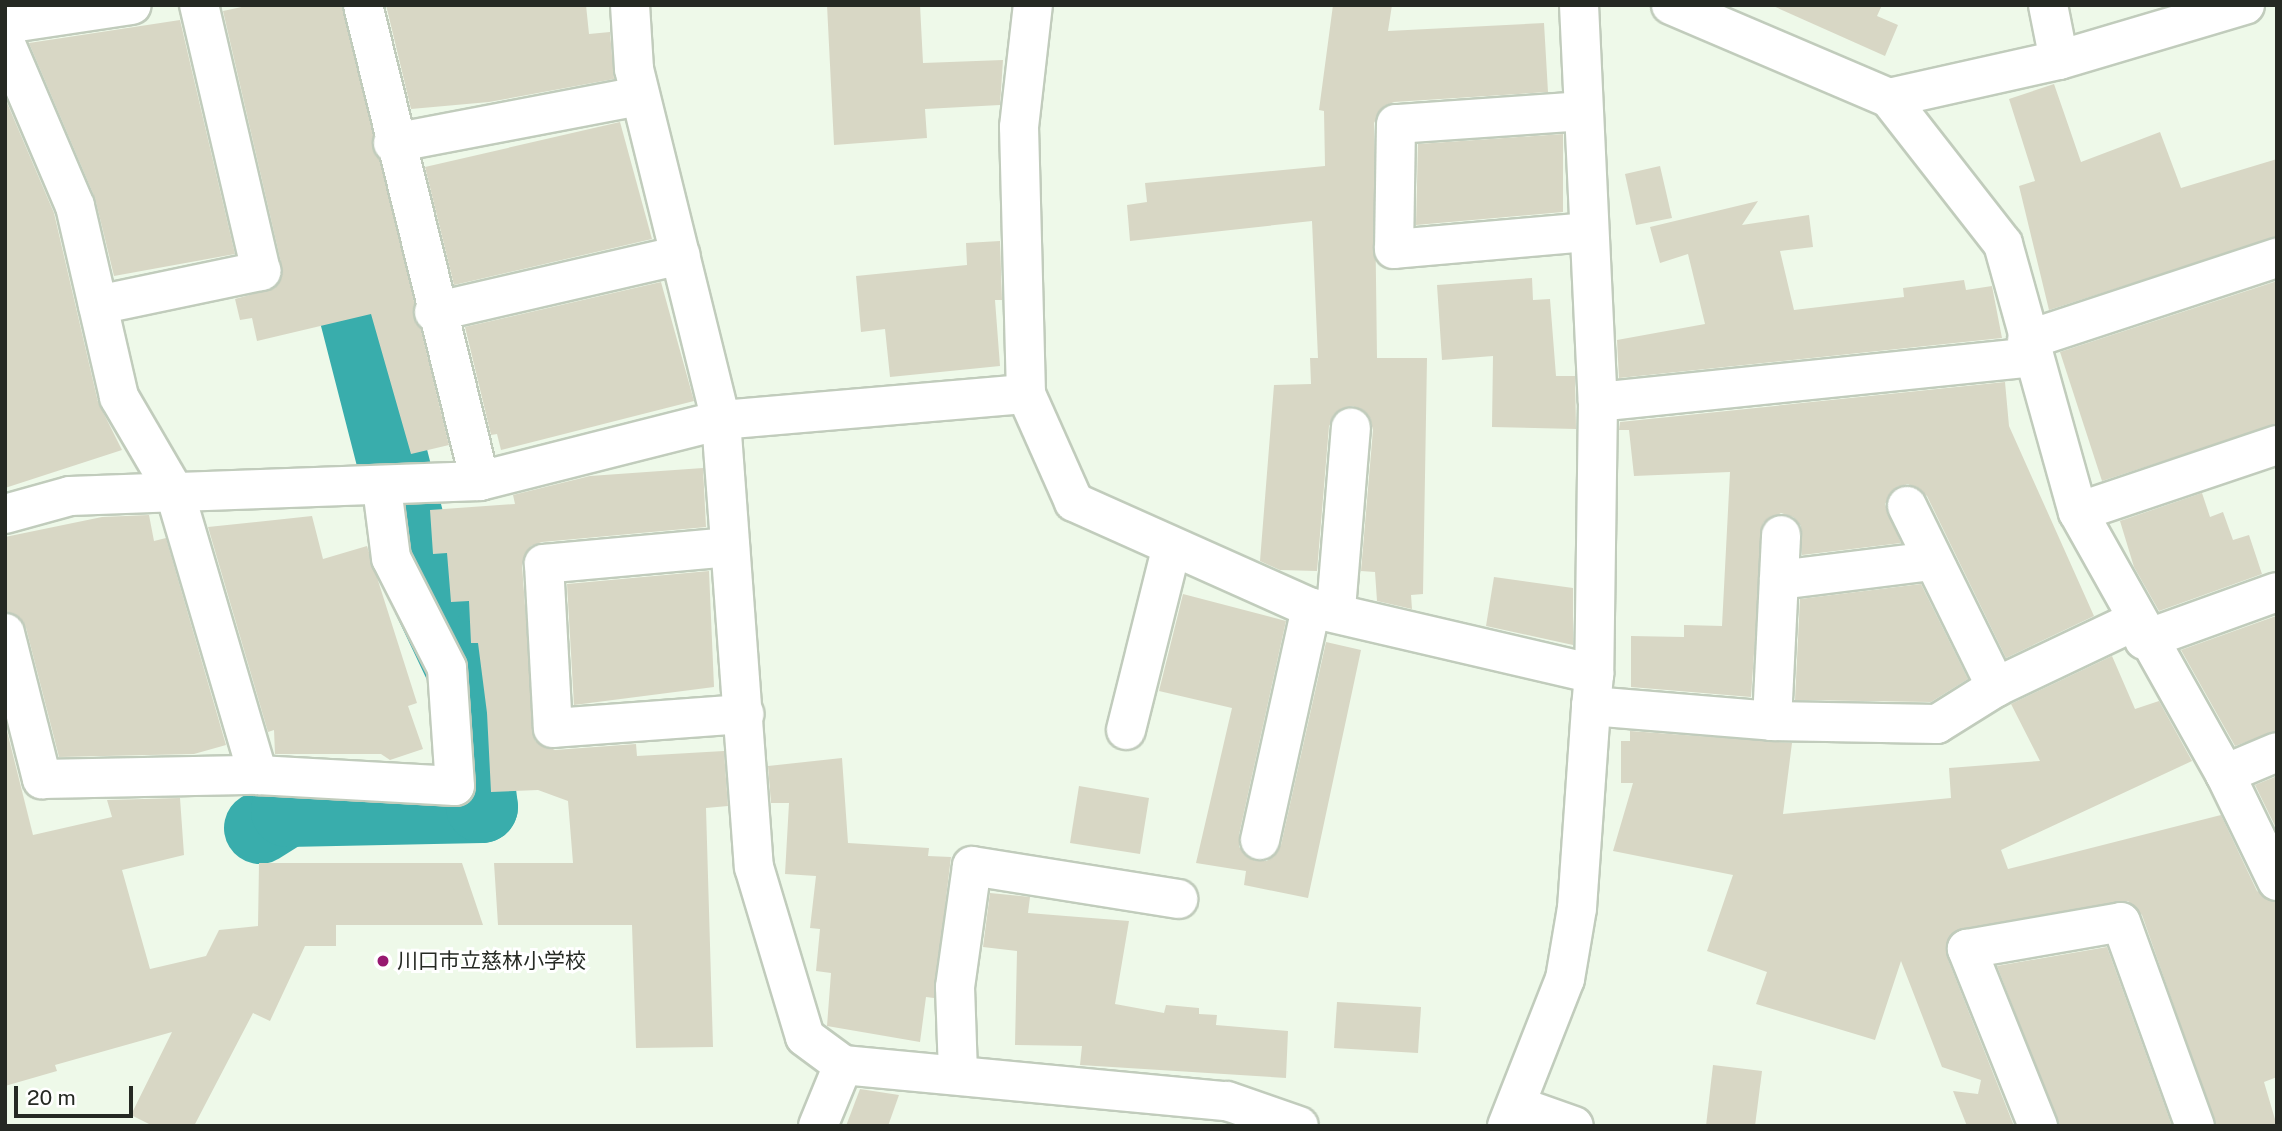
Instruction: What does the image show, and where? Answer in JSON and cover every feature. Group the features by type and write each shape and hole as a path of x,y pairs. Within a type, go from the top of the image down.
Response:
{"street":[{"path":"5,24 132,5"},
{"path":"98,305 261,271 199,5"},
{"path":"363,5 434,312 480,481"},
{"path":"630,5 640,96 721,419 754,867 805,1037 843,1065 958,1073 1227,1101 1298,1126"},
{"path":"1033,5 1019,127 1026,394 1074,502 1171,550 1323,609 1592,690 1772,721 1937,724 1996,687 2140,630 2277,592"},
{"path":"1574,1126 1514,1116 1571,943 1592,690 1598,402 1587,232 1579,5"},
{"path":"1671,5 1889,98 2003,244 2029,349 2078,512 2140,630 2225,774 2277,881"},
{"path":"2048,5 2059,60"},
{"path":"1889,98 2059,60 2245,5"},
{"path":"5,42 75,206 119,397 175,494 258,775"},
{"path":"393,143 640,96"},
{"path":"1583,111 1396,124 1394,249 1587,232"},
{"path":"434,312 680,255"},
{"path":"1598,402 2029,349 2277,258"},
{"path":"5,514 70,496 382,488 480,481 721,419 1026,394"},
{"path":"1260,840 1323,609 1351,428"},
{"path":"2078,512 2277,445"},
{"path":"5,633 42,779 258,775 455,786 447,668 391,558 382,488"},
{"path":"1907,506 1931,561 1996,687"},
{"path":"1772,721 1780,535"},
{"path":"730,547 544,564 552,728 744,714"},
{"path":"1126,730 1171,550"},
{"path":"1779,580 1931,561"},
{"path":"2225,774 2277,752"},
{"path":"958,1073 955,987 972,866 1178,899"},
{"path":"2038,1126 1967,949 2121,922 2195,1126"},
{"path":"818,1126 843,1065"}],"building":[{"path":"251,5 342,5 449,445 411,454 371,314 257,341 252,318 240,320 235,299 275,288 282,267 223,11"},
{"path":"386,5 586,5 589,34 610,32 614,79 489,102 411,109"},
{"path":"827,5 920,5 923,63 1003,60 1000,105 925,109 927,138 834,145"},
{"path":"1333,5 1392,5 1388,31 1544,23 1548,92 1394,102 1384,106 1374,123 1377,358 1427,358 1423,594 1411,595 1412,609 1377,601 1375,572 1361,571 1373,430 1370,418 1353,406 1341,409 1329,426 1317,571 1280,570 1260,561 1274,385 1311,384 1310,358 1318,358 1312,221 1130,241 1127,205 1147,202 1145,183 1325,166 1324,111 1319,110"},
{"path":"1771,5 1882,5 1877,16 1898,25 1885,56"},
{"path":"180,20 235,254 114,276 95,198 29,43"},
{"path":"2054,84 2081,162 2160,132 2181,188 2277,159 2277,237 2049,310 2019,186 2035,181 2009,99"},
{"path":"5,98 54,213 98,402 122,450 5,488"},
{"path":"620,122 652,239 454,285 425,167"},
{"path":"1563,134 1563,212 1416,225 1418,144"},
{"path":"1660,166 1672,218 1636,225 1625,174"},
{"path":"1758,201 1742,225 1809,215 1813,247 1780,251 1794,310 1904,297 1903,288 1964,280 1966,290 1992,286 2002,338 1619,378 1617,340 1705,324 1688,254 1660,263 1650,227"},
{"path":"1000,241 1002,300 995,300 1000,366 890,377 885,329 861,332 856,276 967,265 966,243"},
{"path":"1532,278 1533,300 1550,299 1556,376 1575,376 1576,429 1492,427 1493,356 1442,360 1437,285"},
{"path":"2277,281 2277,424 2102,481 2060,352"},
{"path":"661,282 694,401 501,450 497,434 491,435 465,327"},
{"path":"2005,382 2009,426 2094,616 2006,658 1927,496 1908,484 1897,487 1885,504 1901,543 1802,555 1801,526 1793,517 1781,513 1763,523 1751,697 1631,687 1631,636 1684,637 1684,625 1722,626 1730,472 1634,476 1629,430 1619,430 1620,422"},
{"path":"703,468 706,527 542,542 531,546 522,565 535,741 555,750 636,744 637,756 724,751 728,806 706,808 713,1047 636,1048 632,925 498,925 494,863 573,863 568,801 538,790 491,792 487,713 478,643 471,643 469,601 451,602 447,553 433,554 430,510 515,504 513,495 590,476"},
{"path":"2202,493 2210,517 2223,512 2233,540 2249,535 2262,574 2159,611 2134,567 2120,521"},
{"path":"149,515 154,541 166,538 226,745 194,754 59,757 26,628 5,612 5,537 102,517"},
{"path":"312,516 323,559 367,546 417,703 408,706 423,749 390,760 381,754 275,754 274,730 268,732 208,527"},
{"path":"709,571 714,687 574,705 567,584"},
{"path":"1494,577 1573,588 1573,645 1486,626"},
{"path":"1921,584 1968,679 1931,702 1795,700 1800,599"},
{"path":"1183,594 1286,621 1239,835 1239,847 1255,861 1267,861 1281,845 1326,642 1361,650 1308,898 1244,885 1246,871 1196,863 1232,708 1159,691"},
{"path":"2276,616 2277,731 2235,746 2181,650"},
{"path":"2112,656 2135,709 2159,701 2192,761 2001,850 2008,869 2221,815 2257,891 2277,903 2277,1077 2264,1082 2277,1126 2216,1126 2142,915 2128,901 1951,934 1947,957 2014,1126 1967,1126 1953,1091 1978,1094 1981,1080 1942,1067 1901,961 1875,1040 1756,1004 1767,972 1707,951 1733,875 1613,851 1633,783 1621,783 1621,741 1630,741 1630,731 1792,743 1783,814 1951,798 1949,768 2040,761 2011,704"},
{"path":"5,723 33,835 112,817 107,800 180,798 184,855 122,870 150,969 206,956 219,930 258,926 259,863 462,863 483,925 336,925 336,946 305,946 270,1021 253,1013 194,1126 153,1126 131,1115 172,1032 55,1065 57,1071 5,1086"},
{"path":"842,758 848,843 929,848 928,856 951,857 934,998 926,997 920,1042 827,1026 831,973 816,971 820,929 810,928 816,876 785,874 789,803 771,803 768,766"},
{"path":"2277,776 2277,830 2255,785"},
{"path":"1079,786 1149,798 1140,854 1070,843"},
{"path":"990,893 1030,897 1028,913 1129,921 1115,1004 1164,1013 1166,1005 1199,1008 1199,1014 1217,1015 1216,1025 1288,1031 1286,1078 1080,1065 1082,1046 1015,1045 1017,951 983,947"},
{"path":"2107,947 2172,1126 2059,1126 1997,966"},
{"path":"1337,1002 1421,1007 1418,1053 1334,1048"},
{"path":"1713,1065 1762,1071 1755,1126 1706,1126"},
{"path":"860,1089 899,1095 888,1126 846,1126"}],"waterway":[{"path":"260,828 287,811 482,807 465,676 428,598 331,221"}],"place":[{"name":"川口市立慈林小学校","path":"383,961"}]}
